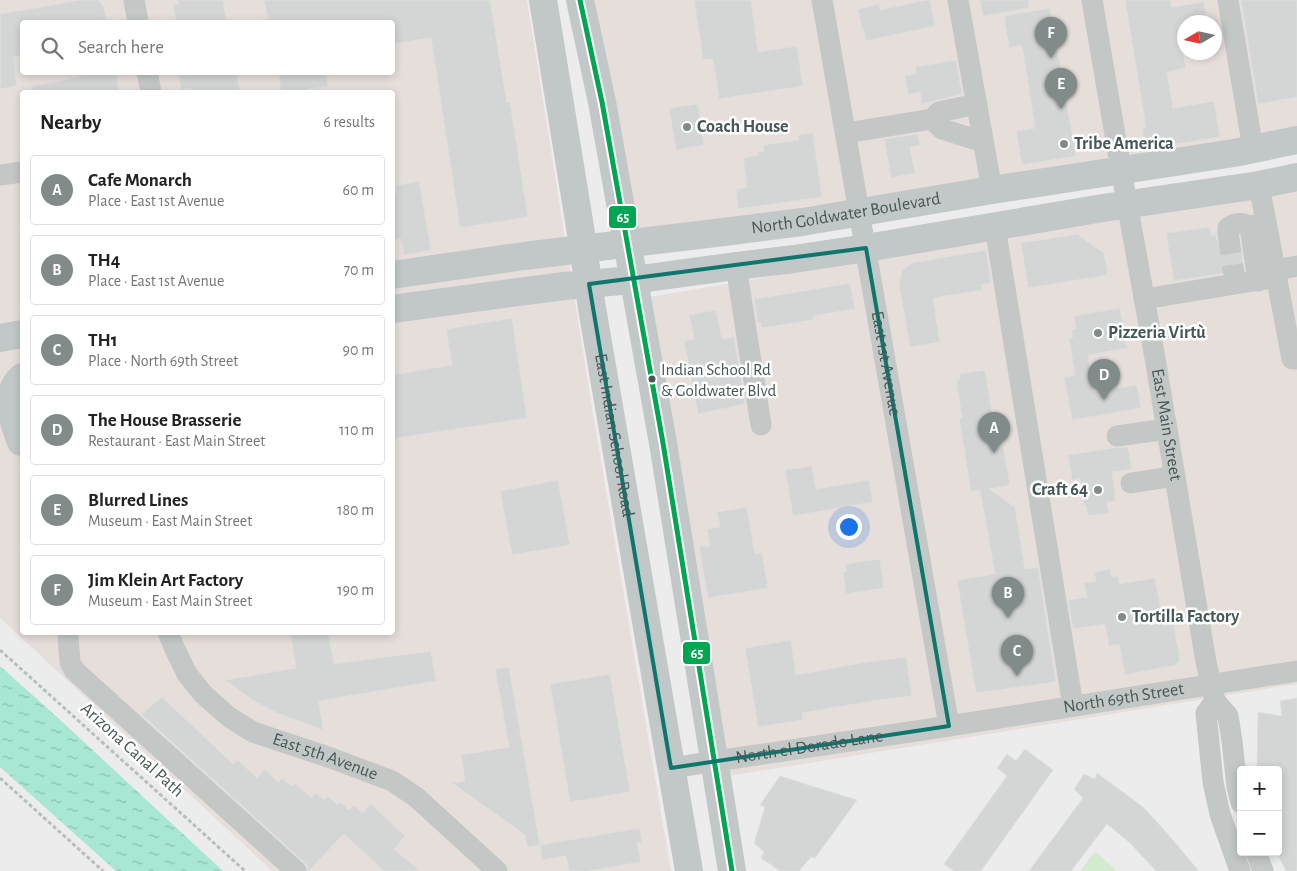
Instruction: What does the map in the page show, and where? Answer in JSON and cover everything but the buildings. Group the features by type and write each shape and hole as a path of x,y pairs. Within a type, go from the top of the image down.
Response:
{"main road":[{"name":"East Indian School Road","path":"543,0 589,284 689,871"},
{"path":"580,0 600,92 663,443 732,871"},
{"name":"North Goldwater Boulevard","path":"395,275 583,248 749,229 860,213 1297,140"},
{"name":"North Goldwater Boulevard","path":"395,309 564,286 633,280 794,259 1128,204 1259,185 1297,177"},
{"path":"0,338 20,334"},
{"path":"0,372 20,368"},
{"path":"20,379 15,384 10,407 11,415 20,438"}],"street":[{"path":"134,0 138,20"},
{"name":"East 1st Avenue","path":"822,0 948,726"},
{"path":"958,0 992,190"},
{"name":"East Main Street","path":"1092,0 1206,662 1213,692 1228,716 1237,786"},
{"path":"1228,0 1252,149"},
{"path":"148,75 151,90"},
{"path":"846,133 932,119 939,112 977,104"},
{"path":"932,119 942,129 983,142"},
{"path":"0,176 20,172"},
{"path":"1259,185 1258,225 1292,359 1297,358"},
{"path":"1228,234 1228,228 1233,224 1258,225"},
{"path":"994,227 1073,706"},
{"path":"736,266 761,425"},
{"path":"1144,300 1235,280 1270,276 1297,266"},
{"path":"0,424 20,441"},
{"path":"1118,436 1167,429"},
{"path":"1131,483 1175,476"},
{"name":"East 5th Avenue","path":"169,635 188,674 203,694 230,717 254,732 392,781 416,797 497,871"},
{"path":"68,637 70,662 74,670 296,871"},
{"name":"North 69th Street","path":"948,726 1073,706 1213,692 1297,670"},
{"path":"1213,692 1206,713 1212,782 1220,814 1240,871"},
{"name":"North el Dorado Lane","path":"671,768 948,726"},
{"path":"1257,856 1263,871"}],"path":[{"name":"Arizona Canal Path","path":"0,650 245,871"},
{"path":"0,778 103,871"}],"highlighted area":[{"path":"866,248 949,726 671,768 589,284"}],"shaded area":[{"path":"0,0 527,0 592,408 671,871 272,871 0,618"},
{"path":"585,0 1224,0 1248,140 634,233"},
{"path":"1230,0 1297,0 1297,130 1254,141"},
{"path":"1297,187 1297,684 729,776 649,297"},
{"path":"1095,851 1117,871 1080,871"}],"water":[{"path":"0,666 223,871 116,871 0,767"}],"tunnel":[{"path":"1228,233 1234,275"}],"transit line":[{"name":"65","path":"580,0 602,102 663,443 732,871"}],"place":[{"name":"Jim Klein Art Factory","path":"1051,58"},
{"name":"Blurred Lines","path":"1061,109"},
{"name":"Coach House","path":"687,127"},
{"name":"Tribe America","path":"1064,144"},
{"name":"Pizzeria Virtù","path":"1098,333"},
{"name":"Indian School Rd & Goldwater Blvd","path":"652,379"},
{"name":"The House Brasserie","path":"1104,400"},
{"name":"Cafe Monarch","path":"994,453"},
{"name":"Craft 64","path":"1098,490"},
{"name":"Tortilla Factory","path":"1122,617"},
{"name":"TH4","path":"1008,618"},
{"name":"TH1","path":"1017,676"}]}
